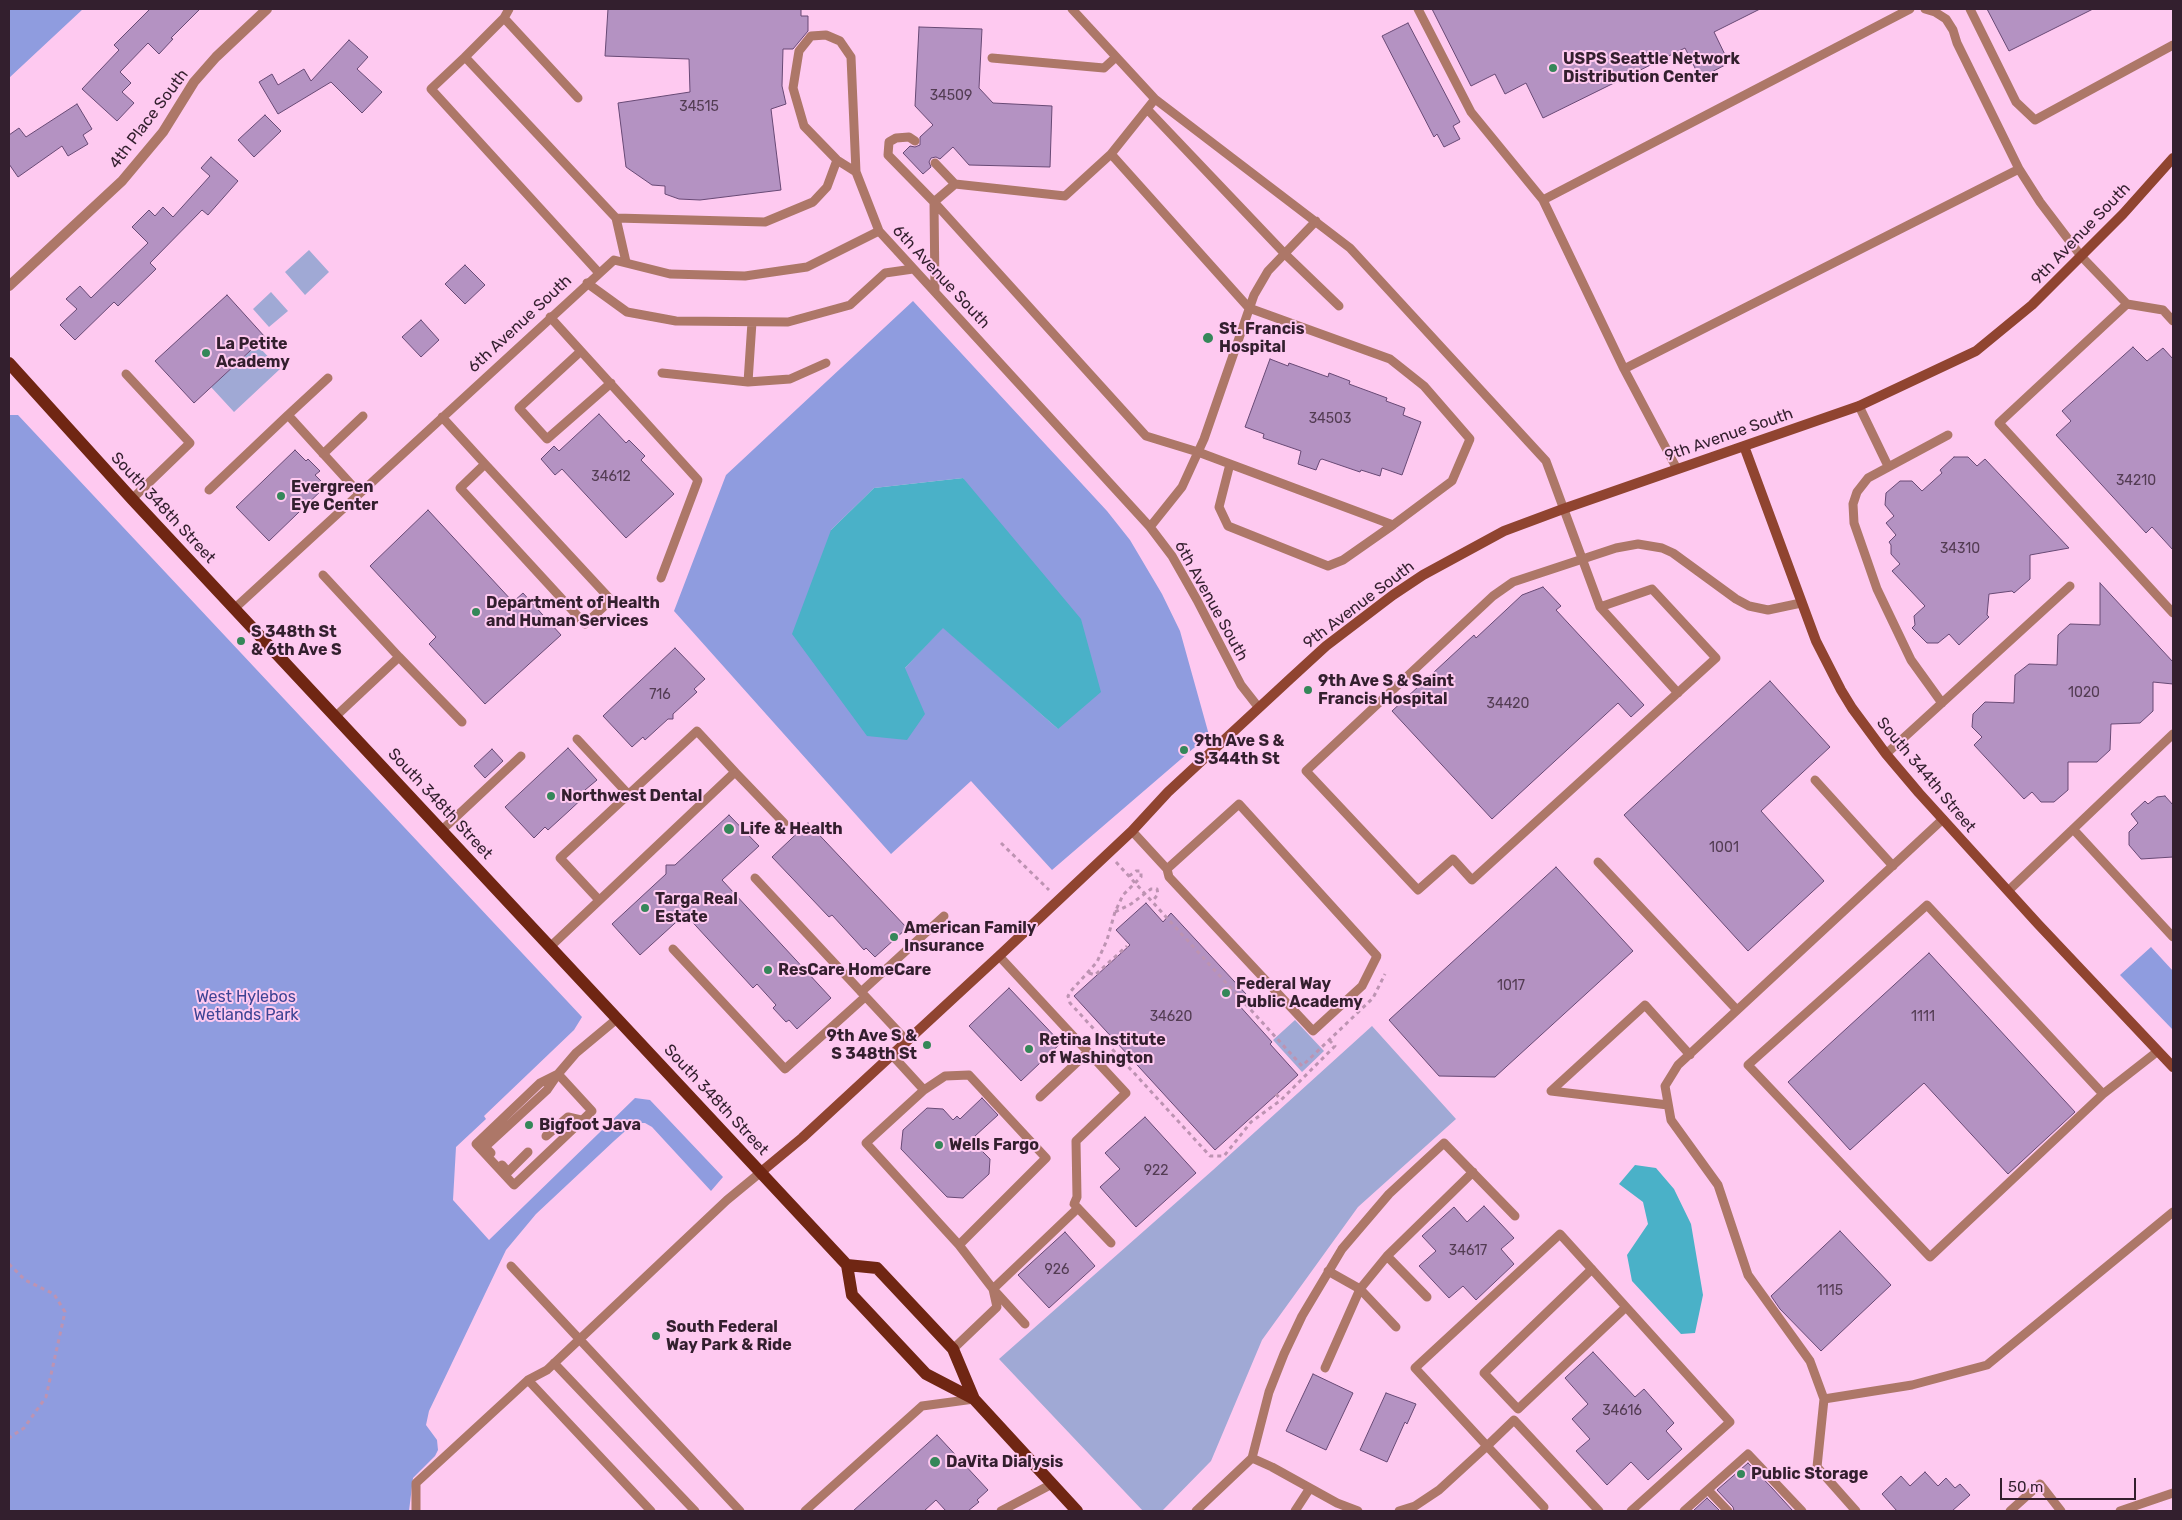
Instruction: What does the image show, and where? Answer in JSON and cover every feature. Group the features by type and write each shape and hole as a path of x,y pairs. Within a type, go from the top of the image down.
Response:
{"main road":[{"name":"South 348th Street","path":"9,364 132,499 847,1265"},
{"path":"974,1399 926,1374 852,1295 847,1265 877,1268 953,1349 974,1399 1077,1511"}],"street":[{"name":"4th Place South","path":"9,286 122,181 163,132 194,82 216,57 267,9"},
{"name":"9th Avenue South","path":"761,1172 802,1138 999,956 1132,831 1168,792 1326,646 1400,590 1504,531 1859,406 1976,351 2032,305 2173,158"},
{"name":"South 344th Street","path":"1744,446 1801,603 1816,641 1840,690 1886,754 1943,819 2173,1067"}],"lane":[{"path":"509,9 504,18 431,90 599,273"},
{"path":"1072,9 1155,99 1350,248 1546,461 1600,607 1678,693"},
{"path":"1418,9 1471,112 1543,200 1624,369 1677,469"},
{"path":"1543,200 1888,22 1898,13 1910,9"},
{"path":"1925,9 1935,12 1946,20 1953,30 1957,43 2019,169 2040,202 2081,256 2127,304 2163,310 2173,321"},
{"path":"1970,9 2016,102 2035,120 2173,45"},
{"path":"504,18 578,98"},
{"path":"856,172 837,160 804,126 793,88 799,51 811,36 826,35 840,41 851,57 856,172 879,231"},
{"path":"465,57 616,218 626,262"},
{"path":"992,58 1104,68 1116,57"},
{"path":"935,163 955,184 1065,196 1111,154 1155,99"},
{"path":"1146,109 1285,254 1339,306"},
{"path":"915,141 908,136 896,138 890,142 888,155 934,202 1146,436 1198,452 1393,525"},
{"path":"1111,154 1249,308 1390,359 1424,386 1470,439 1452,482 1343,560 1328,566 1228,526 1219,507 1230,464"},
{"path":"616,218 765,222 812,202 827,187 837,160"},
{"path":"1624,369 2019,169"},
{"path":"934,202 955,184"},
{"path":"934,202 935,292"},
{"path":"1150,527 1182,487 1198,452 1254,295 1268,271 1316,222"},
{"name":"6th Avenue South","path":"235,608 614,260 626,262 650,271 670,274 745,276 807,267 879,231 1150,527 1172,556 1241,685 1259,708"},
{"path":"587,283 627,312 676,321 788,322 850,305 885,273 913,268"},
{"path":"2127,304 1999,424 2173,613"},
{"path":"550,317 698,480 661,578"},
{"path":"748,382 752,322"},
{"path":"581,351 519,408 547,439 611,383"},
{"path":"662,373 748,382 790,379 826,363"},
{"path":"126,374 190,443 132,499"},
{"path":"209,490 328,378"},
{"path":"1859,406 1888,466"},
{"path":"288,415 359,493"},
{"path":"323,454 363,416"},
{"path":"442,417 611,600 585,624 460,488 485,464"},
{"path":"1942,703 1911,660 1877,589 1854,523 1853,504 1857,492 1868,478 1948,436"},
{"path":"1600,607 1652,589 1716,658 1472,880 1453,859 1418,890 1306,771 1492,596 1513,582 1627,545 1650,545 1662,548 1684,559 1749,606 1768,610 1801,603"},
{"path":"323,575 462,722"},
{"path":"1886,754 2070,586"},
{"path":"336,716 399,657"},
{"path":"599,900 560,858 697,731 784,823"},
{"path":"2008,891 2173,734"},
{"path":"577,739 628,795"},
{"path":"442,830 521,756"},
{"path":"551,946 735,772"},
{"path":"1815,780 1893,866"},
{"path":"1132,831 1167,869 1169,877 1313,1031 1362,986 1377,956 1239,804 1167,869"},
{"path":"1856,1511 1817,1467 1824,1399 1810,1362 1748,1274 1718,1185 1671,1120 1665,1086 1678,1065 1943,819"},
{"path":"2073,829 2173,937"},
{"path":"1598,862 1737,1010"},
{"path":"755,878 906,1040"},
{"path":"2103,1094 1927,905 1748,1065 1930,1257 2103,1094 2158,1051"},
{"path":"673,949 785,1069 944,916"},
{"path":"999,956 1126,1093 1076,1141 1077,1196 1074,1204 1111,1243"},
{"path":"1668,1105 1551,1091 1645,1005 1690,1054"},
{"path":"528,1152 508,1172 485,1147 547,1090 576,1054 618,1018"},
{"path":"1040,1097 1088,1052"},
{"path":"892,1055 924,1090"},
{"path":"558,1074 592,1111 514,1185 476,1144 540,1083 558,1074"},
{"path":"960,1245 1046,1158 970,1076 945,1076 924,1090 866,1143 960,1245 993,1288 1026,1324"},
{"path":"546,1136 568,1116 581,1120"},
{"path":"1196,1511 1252,1458 1269,1392 1302,1316 1328,1271 1359,1227 1389,1194 1444,1143 1514,1216"},
{"path":"416,1511 416,1483 528,1380 547,1370 726,1200 761,1172"},
{"path":"1325,1368 1360,1289 1387,1256 1473,1172"},
{"path":"993,1288 1078,1208"},
{"path":"1824,1399 1912,1385 1987,1365 2173,1212"},
{"path":"1544,1507 1414,1368 1560,1234 1730,1422 1632,1511"},
{"path":"1387,1256 1427,1297"},
{"path":"511,1266 740,1511"},
{"path":"1518,1409 1484,1373 1592,1269"},
{"path":"1328,1271 1360,1289 1396,1327"},
{"path":"953,1349 997,1307 993,1288"},
{"path":"1399,1511 1415,1506 1439,1490 1514,1420 1518,1409 1626,1307"},
{"path":"554,1363 695,1511"},
{"path":"528,1380 651,1511"},
{"path":"805,1511 922,1406 974,1399"},
{"path":"1514,1420 1599,1511"},
{"path":"1684,1511 1748,1454 1802,1511"},
{"path":"1252,1458 1337,1504 1358,1511"},
{"path":"1001,1511 1052,1484"},
{"path":"2010,1511 2040,1484 2060,1511"},
{"path":"1295,1511 1310,1488"},
{"path":"1708,1490 1728,1511"},
{"path":"2120,1511 2173,1493"}],"path":[{"path":"1001,843 1059,900"},
{"path":"1115,912 1130,904 1145,894 1151,889 1157,889 1158,894 1152,902 1145,894 1135,883 1123,895 1115,912 1107,940 1097,962 1071,991 1068,996 1070,1003 1210,1156 1224,1156 1250,1122 1281,1100 1335,1046 1329,1040"},
{"path":"1089,973 1095,975 1127,946"},
{"path":"1276,1094 1281,1100"},
{"path":"9,1264 25,1280 54,1294 65,1312 46,1397 24,1428 9,1438"}],"shaded area":[{"path":"309,250 329,272 305,295 285,272"},
{"path":"271,292 288,311 269,327 253,309"},
{"path":"257,345 280,369 234,412 211,387"},
{"path":"963,478 1081,619 1101,692 1058,729 943,628 905,668 925,714 907,740 867,736 792,634 831,530 874,488"},
{"path":"1295,1020 1324,1051 1302,1072 1273,1040"},
{"path":"1372,1026 1456,1119 1358,1207 1262,1340 1211,1461 1162,1511 1143,1511 999,1359 1213,1170"},
{"path":"1635,1165 1656,1168 1674,1189 1691,1224 1703,1295 1695,1333 1681,1334 1632,1281 1627,1255 1648,1224 1643,1202 1619,1184"}],"green space":[{"path":"9,9 83,9 9,78"},
{"path":"913,301 1107,511 1130,540 1162,594 1180,631 1209,735 1052,870 971,781 891,854 674,611 726,475","holes":["963,478 1058,729 943,627 905,668 831,530 874,488"]},
{"name":"West Hylebos Wetlands Park","path":"9,415 18,415 582,1017 574,1030 484,1116 486,1119 456,1147 453,1200 489,1240 635,1098 650,1100 723,1177 711,1191 652,1127 645,1123 638,1123 632,1125 614,1141 536,1214 506,1250 429,1411 426,1425 437,1440 438,1450 435,1456 413,1478 409,1511 9,1511"},
{"path":"2151,947 2173,971 2173,1030 2120,975"}],"building":[{"path":"150,9 200,9 171,38 173,39 159,54 148,43 120,72 131,83 122,92 134,103 117,121 82,89 119,50 114,45"},
{"path":"608,9 801,9 801,16 808,16 808,31 793,49 783,49 782,86 786,104 771,109 781,190 700,200 679,199 665,194 665,186 652,185 626,167 618,103 690,92 689,59 605,56"},
{"name":"USPS Seattle Network Distribution Center","path":"1432,9 1760,9 1714,32 1729,63 1700,78 1685,48 1543,118 1526,83 1505,94 1495,74 1471,86"},
{"path":"1987,9 2093,9 2009,51"},
{"path":"1408,23 1460,122 1453,126 1460,139 1444,147 1437,134 1434,137 1382,36"},
{"path":"919,27 982,29 979,88 993,103 1052,106 1050,167 969,165 953,147 940,159 936,157 931,158 929,162 931,167 923,174 903,153 910,146 920,145 920,137 933,125 915,106"},
{"path":"349,40 368,57 357,69 382,92 362,113 331,82 278,114 259,82 272,74 278,85 304,69 311,81"},
{"path":"77,104 92,129 83,135 88,144 68,156 62,146 18,177 9,164 9,135 19,128 26,137"},
{"path":"265,115 281,131 254,157 238,140"},
{"path":"211,157 238,181 208,215 202,210 150,263 156,269 118,306 114,302 75,340 60,325 77,309 66,299 80,286 91,298 148,243 132,227 149,210 155,216 163,207 173,217 210,176 201,168"},
{"path":"465,265 485,285 465,304 445,284"},
{"name":"La Petite Academy","path":"227,295 265,337 194,403 155,361"},
{"path":"421,320 439,340 421,357 402,337"},
{"path":"2133,347 2147,361 2163,348 2173,359 2173,550 2152,527 2146,533 2056,435 2071,421 2062,411"},
{"path":"1270,359 1288,366 1289,363 1328,377 1329,373 1350,381 1349,384 1387,398 1386,401 1405,408 1403,415 1421,422 1402,475 1382,468 1380,476 1361,470 1360,472 1322,459 1316,470 1298,464 1301,451 1263,438 1264,434 1245,427"},
{"path":"599,414 626,443 629,440 645,456 641,460 674,494 626,538 562,469 555,475 541,459 554,446 559,451"},
{"name":"Evergreen Eye Center","path":"295,450 320,471 315,475 326,486 269,541 236,507"},
{"path":"1954,457 1968,457 1977,466 1985,459 2069,548 2030,555 2030,579 2014,593 2012,591 1989,594 1987,615 1989,617 1959,645 1949,634 1938,643 1927,643 1912,628 1915,625 1914,616 1925,606 1892,571 1900,564 1891,554 1889,542 1896,535 1886,523 1894,516 1885,505 1886,493 1900,481 1912,481 1922,491 1942,473 1940,470"},
{"name":"Department of Health and Human Services","path":"428,510 513,602 523,593 561,635 485,704 429,644 436,637 370,566"},
{"path":"2100,583 2173,662 2173,684 2153,682 2153,711 2140,723 2111,724 2110,750 2097,762 2068,762 2068,790 2054,802 2041,802 2032,792 2024,799 1974,745 1982,737 1972,727 1973,714 1985,702 2014,703 2015,675 2029,664 2057,665 2058,635 2070,624 2100,625"},
{"path":"1543,587 1561,606 1556,610 1644,705 1631,717 1618,703 1492,819 1392,711 1474,635 1476,638 1522,595"},
{"path":"675,648 705,679 694,689 697,692 673,714 673,719 668,719 645,740 643,737 632,747 603,716"},
{"path":"1770,681 1830,747 1761,811 1824,881 1748,951 1624,815"},
{"name":"Northwest Dental","path":"568,748 597,780 585,790 588,793 570,810 548,830 545,827 534,838 505,807"},
{"path":"492,749 503,761 485,778 474,766"},
{"path":"2165,796 2173,805 2173,857 2141,859 2129,845 2129,832 2138,823 2131,814 2145,801 2148,804 2157,797"},
{"path":"729,815 759,846 722,880 831,998 797,1029 789,1020 786,1022 773,1008 776,1005 757,984 753,988 685,914 640,955 612,924 666,874 666,865 675,865"},
{"path":"808,823 907,928 875,957 866,948 864,950 832,915 829,917 772,857"},
{"path":"1556,867 1633,951 1495,1077 1439,1076 1389,1020"},
{"path":"1146,903 1163,922 1171,913 1246,994 1237,1003 1298,1075 1215,1150 1074,996 1130,945 1116,930"},
{"path":"1929,953 2075,1112 2008,1174 1924,1083 1850,1150 1788,1082"},
{"path":"1009,988 1061,1043 1021,1081 969,1026"},
{"name":"Wells Fargo","path":"982,1098 998,1115 975,1136 977,1138 973,1142 990,1159 989,1174 963,1198 947,1197 901,1149 903,1130 927,1108 943,1109 953,1120 957,1116 960,1119"},
{"path":"1145,1117 1196,1173 1136,1227 1100,1187 1120,1169 1105,1153"},
{"path":"1484,1206 1514,1238 1501,1249 1514,1264 1476,1300 1463,1286 1449,1298 1419,1266 1436,1251 1422,1236 1454,1207 1467,1222"},
{"path":"1840,1231 1891,1285 1821,1351 1780,1309 1771,1296"},
{"path":"1065,1232 1095,1266 1049,1308 1018,1275"},
{"path":"1593,1352 1635,1397 1644,1389 1674,1423 1666,1431 1682,1449 1648,1480 1631,1462 1607,1485 1576,1451 1590,1439 1572,1419 1588,1404 1565,1378"},
{"path":"1313,1374 1353,1393 1326,1450 1286,1431"},
{"path":"1386,1393 1416,1404 1407,1424 1405,1422 1387,1462 1360,1450"},
{"name":"DaVita Dialysis","path":"937,1435 988,1490 977,1500 979,1502 968,1511 946,1511 936,1500 924,1511 853,1511"},
{"path":"1748,1463 1793,1511 1734,1511 1733,1507 1717,1490"},
{"path":"1925,1472 1938,1486 1946,1478 1955,1488 1960,1484 1970,1495 1952,1511 1897,1511 1882,1494 1901,1476 1910,1486"},
{"path":"1707,1498 1720,1511 1693,1511"}],"place":[{"name":"USPS Seattle Network Distribution Center","path":"1553,68"},
{"name":"St. Francis Hospital","path":"1208,338"},
{"name":"La Petite Academy","path":"206,353"},
{"name":"Evergreen Eye Center","path":"281,496"},
{"name":"Department of Health and Human Services","path":"476,612"},
{"name":"S 348th St & 6th Ave S","path":"241,641"},
{"name":"9th Ave S & Saint Francis Hospital","path":"1308,690"},
{"name":"9th Ave S & S 344th St","path":"1184,750"},
{"name":"Northwest Dental","path":"551,796"},
{"name":"Life & Health","path":"729,829"},
{"name":"Targa Real Estate","path":"645,908"},
{"name":"American Family Insurance","path":"894,937"},
{"name":"ResCare HomeCare","path":"768,970"},
{"name":"Federal Way Public Academy","path":"1226,993"},
{"name":"9th Ave S & S 348th St","path":"927,1045"},
{"name":"Retina Institute of Washington","path":"1029,1049"},
{"name":"Bigfoot Java","path":"529,1125"},
{"name":"Wells Fargo","path":"939,1145"},
{"name":"South Federal Way Park & Ride","path":"656,1336"},
{"name":"DaVita Dialysis","path":"935,1462"},
{"name":"Public Storage","path":"1741,1474"}]}
